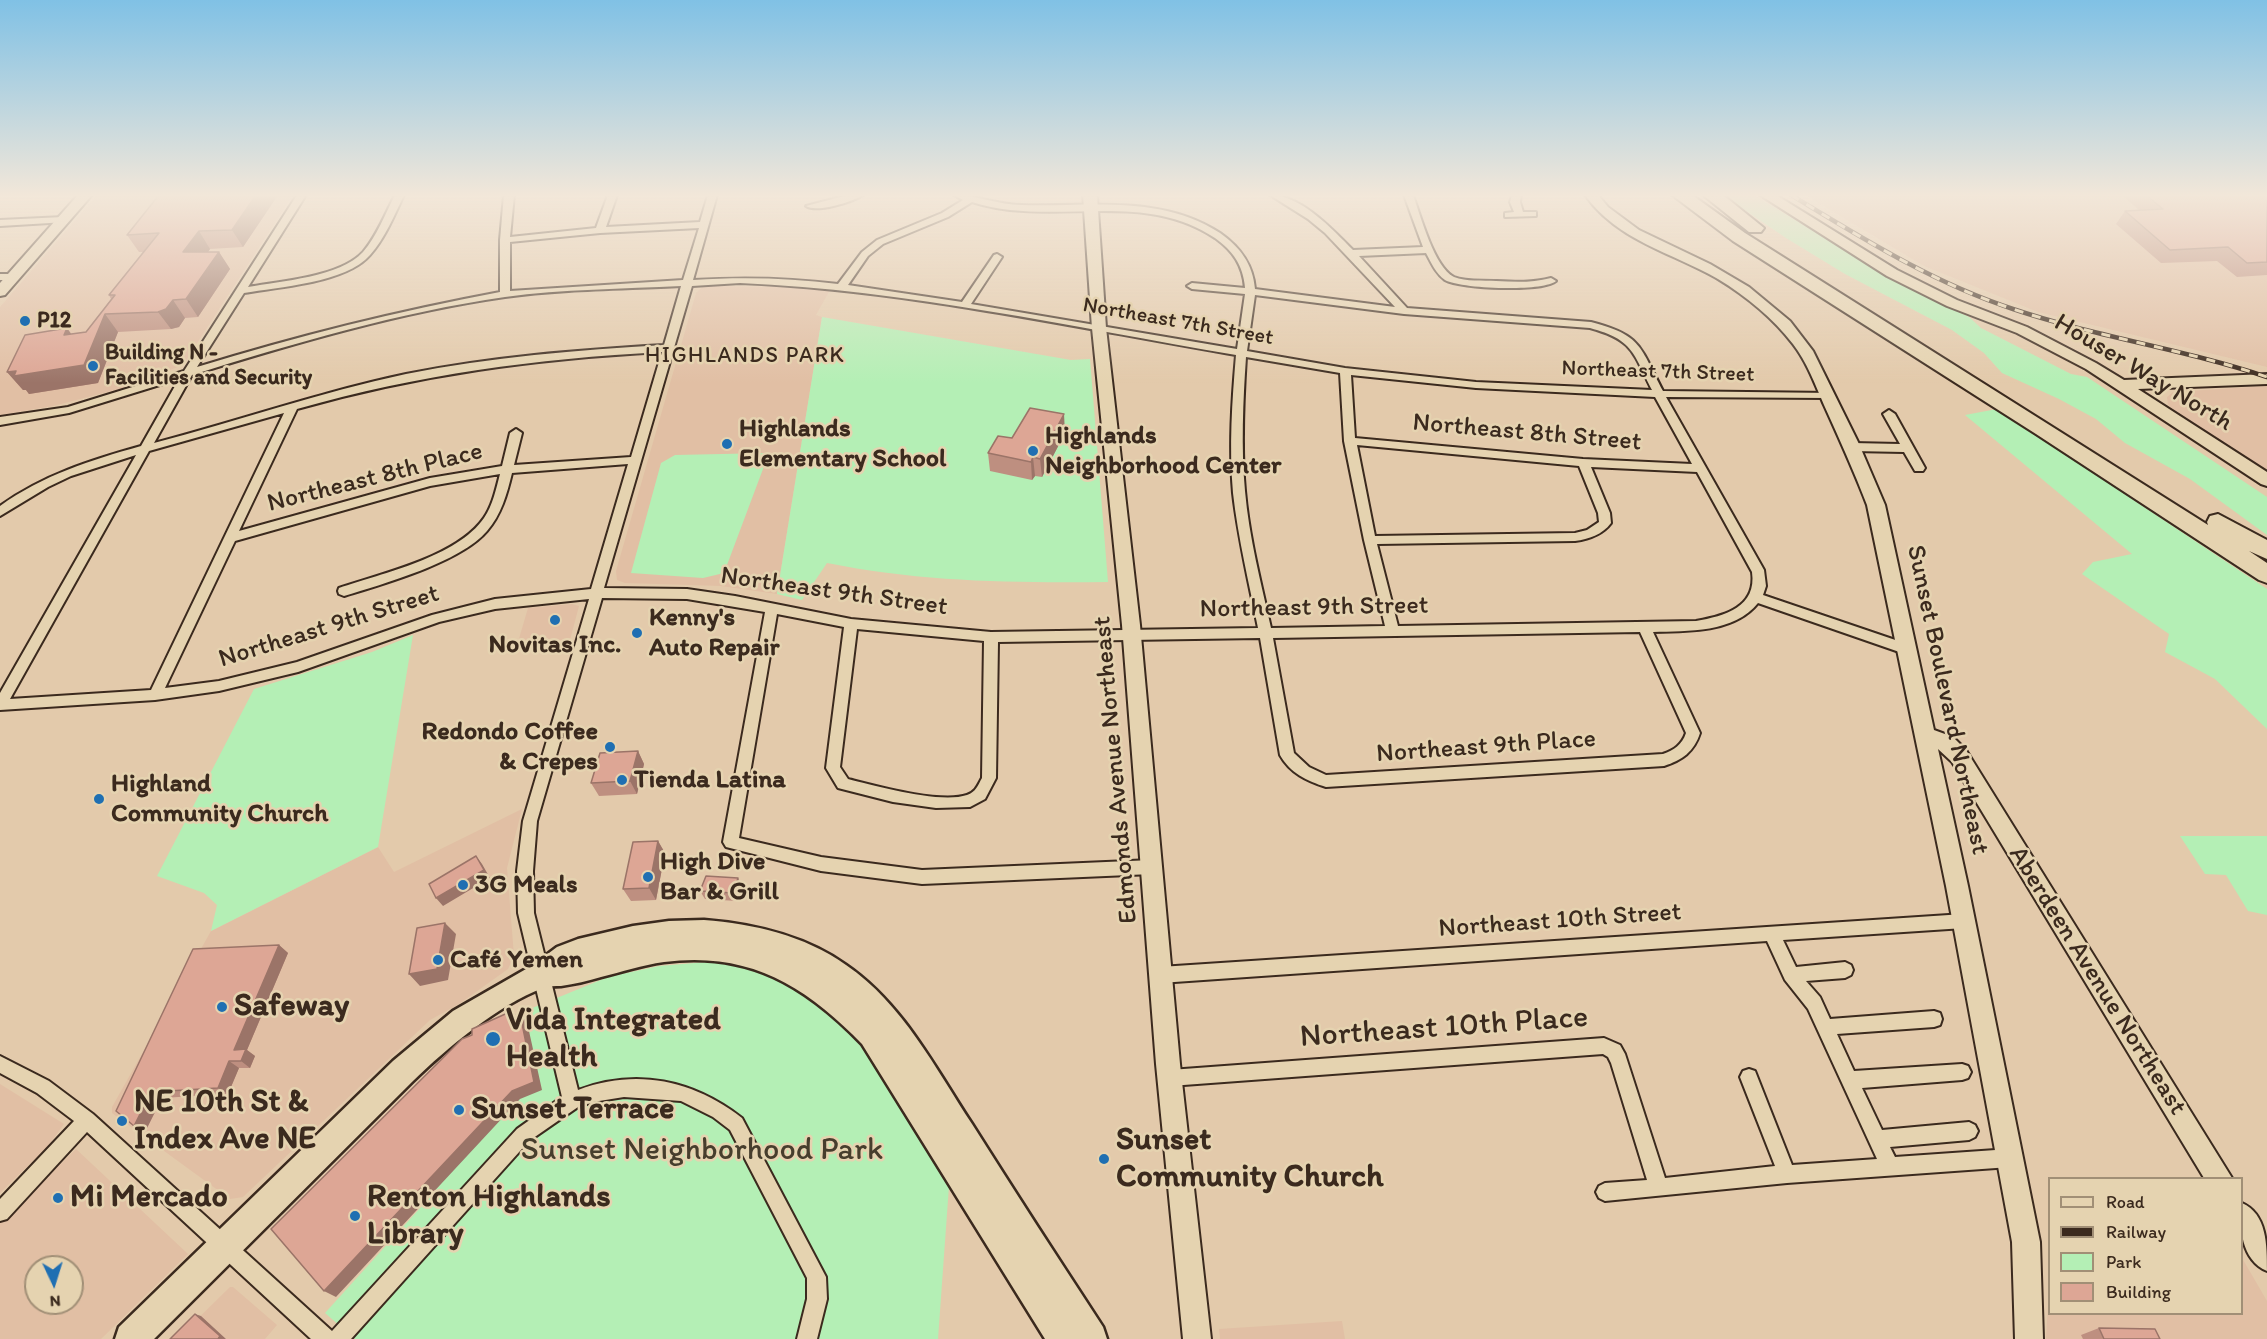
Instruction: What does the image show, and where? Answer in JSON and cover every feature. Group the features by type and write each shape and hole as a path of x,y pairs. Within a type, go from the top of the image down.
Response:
{"highway":[{"path":"1762,257 1918,350"},
{"path":"1771,257 2072,447 2267,574"},
{"path":"1798,257 2078,432 2267,554"}],"main road":[{"path":"131,1339 224,1245 423,1052 469,1016 541,975 571,954 664,932 726,932 779,944 813,958 864,995 888,1022 1090,1339"},
{"path":"541,975 571,973 625,958 683,948 695,943 736,943 749,936"},
{"path":"683,948 741,953 769,961 801,974 849,1009 872,1034 893,1066 1064,1339"}],"street":[{"path":"0,292 7,277 26,257"},
{"path":"0,705 189,373 262,257"},
{"path":"241,291 345,268 362,257"},
{"path":"505,257 505,294"},
{"path":"572,1101 526,913 525,872 530,821 599,593 695,257"},
{"path":"842,286 862,257"},
{"path":"964,306 997,257"},
{"name":"Edmonds Avenue Northeast","path":"1094,257 1099,328 1131,633 1160,975 1197,1339"},
{"name":"Northeast 9th Place","path":"1240,257 1248,272 1249,291 1241,353 1238,474 1243,521 1266,632 1287,755 1295,766 1308,775 1326,781 1664,760 1679,754 1690,746 1692,733 1645,628"},
{"path":"1353,257 1404,311"},
{"path":"1434,257 1441,271 1449,278 1462,281 1536,286 1551,281"},
{"name":"Sunset Boulevard Northeast","path":"1685,257 1724,277 1771,312 1801,344 1828,395 1876,505 1964,921 2026,1242 2029,1339"},
{"name":"Houser Way North","path":"1867,257 1892,273 1952,303 2022,330 2081,360 2267,480"},
{"name":"Northeast 7th Street","path":"0,421 69,410 358,324 505,294 688,282 776,281 842,286 1345,371 1476,385 1659,394 1828,395"},
{"path":"1192,286 1404,311 1591,325 1606,328 1626,338 1634,345 1759,574 1755,597 1908,650"},
{"path":"0,512 36,488 79,469 292,408 413,377 562,353 669,348"},
{"path":"1345,371 1350,441 1370,540 1393,631"},
{"path":"2121,385 2267,379"},
{"path":"2174,420 2159,404 2154,394 2157,390 2181,382"},
{"path":"155,695 233,537 292,408"},
{"path":"1889,414 1919,468"},
{"path":"344,591 429,561 468,541 490,518 507,469 516,433"},
{"name":"Northeast 8th Street","path":"1350,441 1583,463 1700,468"},
{"path":"1852,447 1908,447"},
{"name":"Northeast 8th Place","path":"233,537 430,482 507,469 637,460"},
{"path":"1370,540 1575,537 1588,534 1599,530 1605,523 1604,513 1583,463"},
{"name":"Northeast 9th Street","path":"0,705 155,695 261,677 298,667 437,618 495,604 599,593 687,594 851,624 991,637 1131,633 1645,628 1717,623 1745,609 1755,597"},
{"path":"772,608 731,842 821,864 922,877 1152,867"},
{"path":"851,624 833,768 843,784 936,803 962,805 980,796 989,778 991,637"},
{"name":"Aberdeen Avenue Northeast","path":"1926,735 1946,742 1959,756 2218,1177"},
{"name":"Northeast 10th Street","path":"1160,975 1964,921"},
{"path":"1772,934 1791,975 1814,1003 1890,1167"},
{"path":"1791,975 1845,970"},
{"path":"1825,1027 1934,1019"},
{"name":"Northeast 10th Place","path":"1170,1078 1604,1046 1614,1051 1619,1060 1659,1188"},
{"path":"0,1064 43,1087 87,1120 326,1339"},
{"path":"1850,1080 1962,1072"},
{"path":"1749,1077 1787,1174"},
{"path":"338,1339 523,1135 572,1101 593,1093 624,1088 683,1093 736,1124 816,1277 817,1299 807,1339"},
{"path":"0,1212 87,1120"},
{"path":"1877,1139 1970,1131"},
{"path":"1605,1192 1787,1174 2010,1158"},
{"path":"2243,1219 2267,1257"}],"shaded area":[{"path":"43,257 253,257 183,365 123,388 53,406 0,415 0,307"},
{"path":"1910,257 2267,257 2267,367 2038,312 1924,266"},
{"name":"Highlands Elementary School","path":"702,287 830,290 816,315 822,317 777,594 721,586 625,583 617,580 616,571 696,293"},
{"path":"2267,386 2267,471 2168,405 2167,397 2173,392"},
{"path":"572,604 579,606 570,640 518,642 528,608"},
{"path":"522,809 507,868 514,956 508,969 459,1004 430,1020 243,1197 230,1199 112,1113 112,1107 211,931 378,847 394,872"},
{"path":"0,1084 64,1124 48,1146 0,1193"},
{"path":"76,1149 188,1254 101,1339 0,1339 0,1223"},
{"path":"2243,1260 2267,1301 2267,1339 2046,1339 2048,1305 2048,1315 2243,1315"},
{"path":"230,1287 233,1287 277,1325 265,1339 177,1339"},
{"path":"1342,1321 1345,1339 1220,1339 1219,1329"}],"green space":[{"path":"1818,257 1857,257 1901,284 1969,317 1981,328 2071,374 2087,377 2267,497 2267,535 2190,479 2125,443 2096,419 2002,373 1984,353 1952,330"},
{"path":"822,317 1071,360 1090,359 1108,582 932,578 827,563 802,600 777,594"},
{"path":"1997,409 2267,589 2267,729 2215,679 2165,652 2169,634 2082,574 2093,562 2132,554 1965,415"},
{"path":"769,453 724,573 703,578 631,573 661,463 675,455"},
{"path":"413,635 378,847 211,931 217,905 204,893 157,876 254,689 372,652"},
{"path":"2180,836 2267,836 2267,915 2248,911 2226,875 2205,874"},
{"name":"Sunset Neighborhood Park","path":"707,962 755,967 829,1003 878,1062 949,1186 938,1339 355,1339 325,1313 431,1196 363,1143 503,1020 608,977 659,966"}],"building":[{"path":"139,257 215,257 186,299 173,300 166,309 158,312 105,314 84,365 14,376 16,371 7,372 25,335 67,328 64,335 86,332 115,295 109,295"},
{"path":"2240,257 2267,257 2267,262 2247,263"},
{"path":"1030,408 1064,414 1040,459 1033,457 1031,462 988,453 998,436 1012,438"},
{"path":"638,751 630,781 591,783 600,753"},
{"path":"658,841 649,888 623,889 633,842"},
{"path":"476,856 484,870 436,898 429,884"},
{"path":"706,876 738,878 733,893 700,891"},
{"path":"445,923 437,969 409,974 417,928"},
{"name":"Safeway","path":"279,945 234,1050 246,1049 241,1061 229,1061 218,1088 151,1092 134,1126 116,1111 193,949"},
{"path":"512,1011 515,1017 520,1014 534,1082 512,1091 324,1291 271,1229 462,1039 472,1035 472,1029"},
{"path":"195,1314 220,1336 218,1339 170,1339"},
{"path":"2099,1328 2155,1329 2160,1339 2104,1339"}],"railway":[{"path":"1898,257 1926,273 2013,309 2076,328 2204,358 2267,377"}],"place":[{"name":"P12","path":"25,321"},
{"name":"Building N - Facilities and Security","path":"93,366"},
{"name":"Highlands Elementary School","path":"727,444"},
{"name":"Highlands Neighborhood Center","path":"1033,451"},
{"name":"Novitas Inc.","path":"555,620"},
{"name":"Kenny's Auto Repair","path":"637,633"},
{"name":"Redondo Coffee & Crepes","path":"610,747"},
{"name":"Tienda Latina","path":"622,780"},
{"name":"Highland Community Church","path":"99,799"},
{"name":"High Dive Bar & Grill","path":"648,877"},
{"name":"3G Meals","path":"463,885"},
{"name":"Café Yemen","path":"438,960"},
{"name":"Safeway","path":"222,1007"},
{"name":"Vida Integrated Health","path":"493,1039"},
{"name":"Sunset Terrace","path":"459,1110"},
{"name":"NE 10th St & Index Ave NE","path":"122,1121"},
{"name":"Sunset Community Church","path":"1104,1159"},
{"name":"Mi Mercado","path":"58,1198"},
{"name":"Renton Highlands Library","path":"355,1216"}],"district":[{"name":"HIGHLANDS PARK","path":"745,356"}]}
